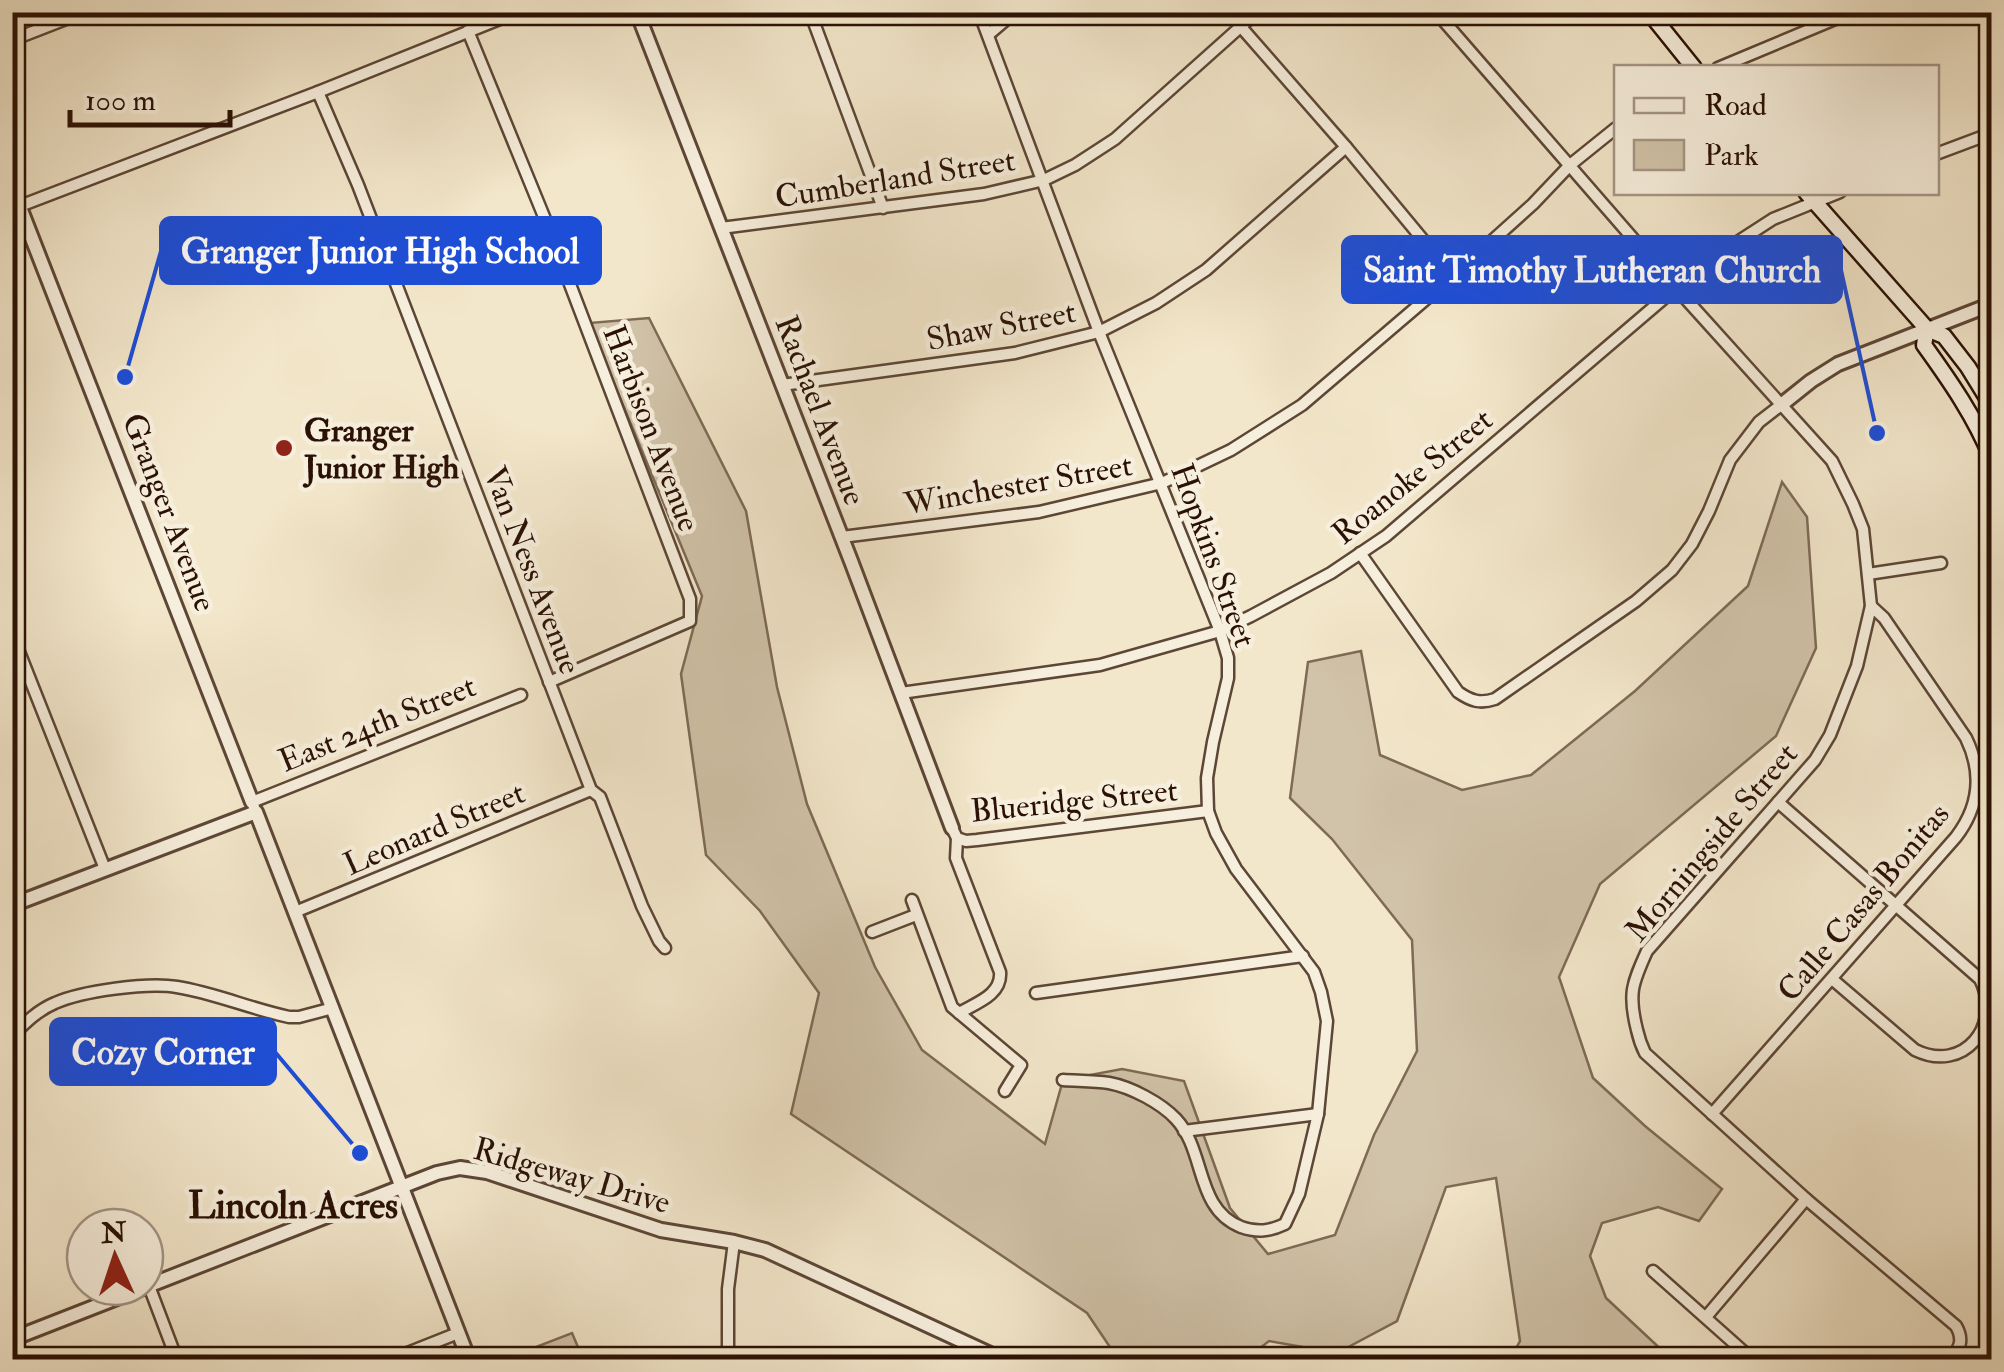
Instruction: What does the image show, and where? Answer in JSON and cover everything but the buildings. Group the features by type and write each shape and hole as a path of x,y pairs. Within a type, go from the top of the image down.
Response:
{"main road":[{"path":"1649,12 1692,65"},
{"path":"1810,198 1928,329 1944,336 1992,406"},
{"path":"1928,329 1924,346 1950,381 1992,459"}],"street":[{"path":"12,40 84,12"},
{"path":"16,208 517,12"},
{"name":"Rachael Avenue","path":"637,12 955,833"},
{"path":"810,12 883,208"},
{"name":"Hopkins Street","path":"980,12 1099,332 1228,658 1228,678 1207,778 1208,811 1236,869 1318,982 1326,1021 1318,1114 1299,1194 1285,1224 1268,1232 1240,1226 1219,1212 1209,1198 1194,1148 1177,1120 1163,1108 1112,1084 1062,1080"},
{"path":"988,35 1015,12"},
{"name":"Cumberland Street","path":"721,228 984,194 1044,180 1114,139 1257,12"},
{"name":"Morningside Street","path":"1436,12 1832,461 1853,504 1862,529 1871,606 1857,666 1830,735 1815,760 1647,951 1634,980 1630,1005 1640,1045 1646,1053 1806,1199 1956,1326 1960,1342 1950,1360"},
{"path":"1725,65 1852,12"},
{"path":"1241,27 1454,276"},
{"name":"Harbison Avenue","path":"468,31 547,224 690,599 690,621 549,682"},
{"name":"Van Ness Avenue","path":"318,92 358,185 591,790 600,797 642,906 658,941 666,948"},
{"name":"Winchester Street","path":"842,537 1039,512 1162,484 1231,450 1302,406 1454,276 1614,130"},
{"path":"1939,153 1992,133"},
{"name":"Shaw Street","path":"782,385 1015,353 1099,332 1156,303 1206,270 1346,146"},
{"name":"Granger Avenue","path":"12,187 16,208 469,1360"},
{"name":"Roanoke Street","path":"901,693 1100,665 1220,630 1331,573 1386,536 1676,288 1722,252 1810,198"},
{"path":"1360,553 1458,692 1471,700 1495,699 1636,601 1672,570 1709,512 1730,460 1759,422 1838,364 1992,304"},
{"path":"1868,574 1941,563"},
{"name":"Calle Casas Bonitas","path":"1712,1114 1963,828 1972,809 1977,778 1966,738 1884,618 1871,606"},
{"path":"12,634 105,869"},
{"name":"East 24th Street","path":"12,905 522,695"},
{"name":"Leonard Street","path":"295,912 591,790"},
{"path":"1778,802 1980,979 1988,1008 1984,1024 1966,1048 1938,1057 1915,1050 1832,979"},
{"name":"Blueridge Street","path":"955,833 966,841 1208,811"},
{"path":"955,833 956,858 1001,983 959,1014"},
{"path":"912,900 952,1007 1022,1065 1005,1090"},
{"path":"872,932 916,914"},
{"path":"1036,993 1302,956"},
{"path":"12,1036 56,1002 148,986 188,989 290,1017 333,1008"},
{"path":"1184,1131 1318,1114"},
{"name":"Ridgeway Drive","path":"165,1279 436,1173 460,1168 513,1181 661,1230 765,1250 1003,1360"},
{"path":"1706,1316 1806,1199"},
{"path":"728,1360 728,1288 734,1242"},
{"path":"1653,1271 1752,1360"},
{"name":"Ridgeway Drive","path":"12,1338 93,1307"},
{"path":"156,1307 176,1360"},
{"path":"390,1360 458,1333"},
{"path":"1731,1360 1741,1349"}],"green space":[{"path":"649,318 746,511 777,687 807,804 875,967 922,1050 1045,1144 1063,1080 1122,1069 1184,1081 1230,1208 1268,1254 1335,1235 1374,1135 1417,1051 1412,940 1332,839 1290,798 1308,662 1361,651 1380,755 1462,790 1531,775 1635,691 1748,586 1782,482 1807,517 1816,648 1776,736 1600,884 1559,977 1593,1078 1722,1189 1699,1221 1658,1207 1602,1223 1590,1256 1606,1298 1666,1354 1660,1359 1510,1359 1520,1341 1496,1178 1446,1187 1397,1321 1337,1353 1269,1341 1246,1359 1118,1359 1087,1313 791,1114 819,993 760,911 706,855 681,674 702,596 589,323"},
{"path":"572,1333 583,1359 505,1359"}],"place":[{"name":"Granger Junior High School","path":"125,377"},
{"name":"Saint Timothy Lutheran Church","path":"1877,433"},
{"name":"Granger Junior High","path":"284,448"},
{"name":"Cozy Corner","path":"360,1153"}],"district":[{"name":"Lincoln Acres","path":"293,1205"}]}
